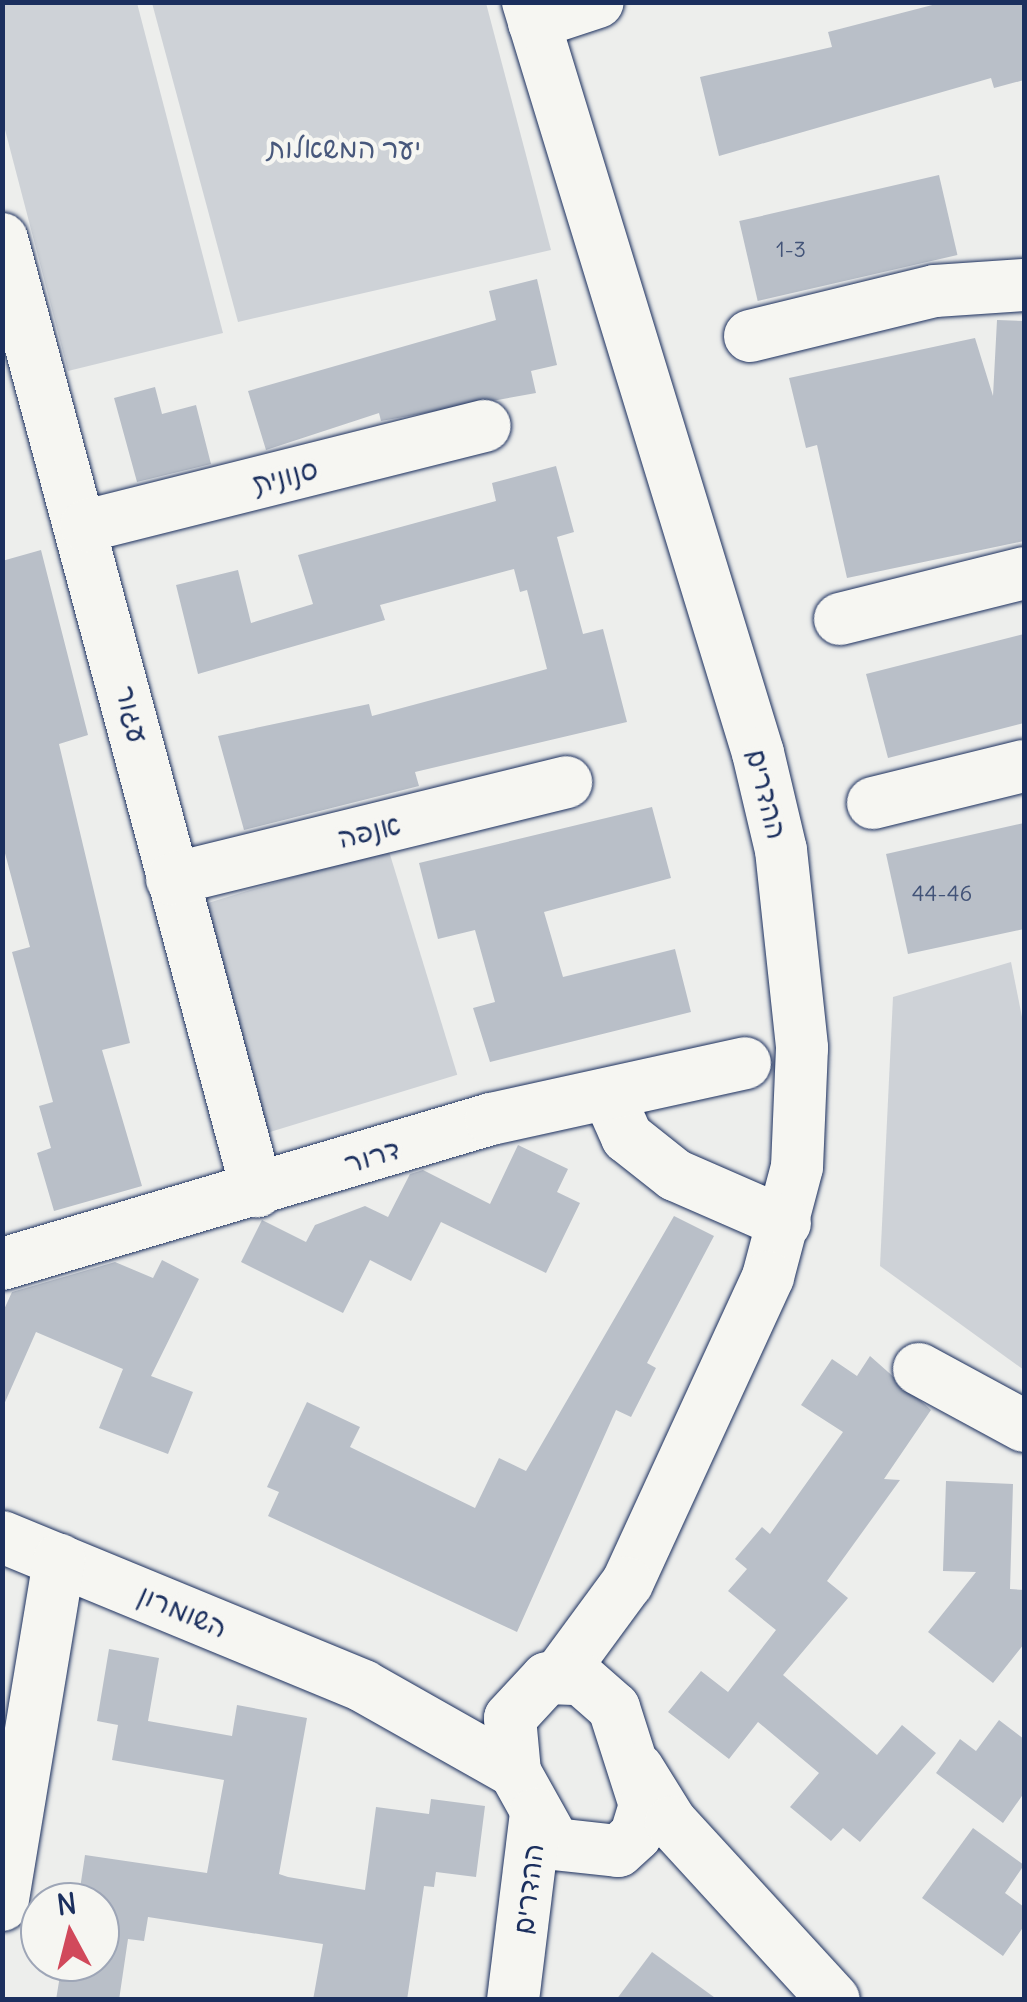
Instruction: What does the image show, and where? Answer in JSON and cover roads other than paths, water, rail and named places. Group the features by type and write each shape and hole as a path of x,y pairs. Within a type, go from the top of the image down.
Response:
{"street":[{"path":"531,13 598,2"},
{"name":"ההדרים","path":"531,13 781,850 802,1066 786,1223 627,1583 558,1677"},
{"name":"עגור","path":"2,239 86,526 172,879 258,1191"},
{"path":"750,336 934,291 1024,286"},
{"name":"סנונית","path":"86,526 485,426"},
{"path":"840,619 1024,572"},
{"path":"872,804 1024,766"},
{"name":"אנפה","path":"172,879 566,782"},
{"name":"דרור","path":"2,1264 490,1119 610,1099 745,1063"},
{"path":"610,1099 627,1137 674,1175 786,1223"},
{"path":"919,1369 1024,1426"},
{"name":"השומרון","path":"2,1538 363,1686 510,1718"},
{"path":"2,1905 59,1560"},
{"name":"ההדרים","path":"616,1714 627,1583"},
{"path":"781,1946 697,1884 607,1853 555,1844 526,1793 510,1718 558,1677 582,1678 616,1714 638,1768 671,1822 834,2000"},
{"name":"השומרון","path":"363,1686 526,1793"},
{"path":"607,1853 642,1822 638,1768"},
{"name":"ההדרים","path":"516,1982 526,1793"},
{"name":"ההדרים","path":"516,1982 553,1899 607,1853"}],"park label":[{"name":"יער המשאלות","path":"344,148"}]}
